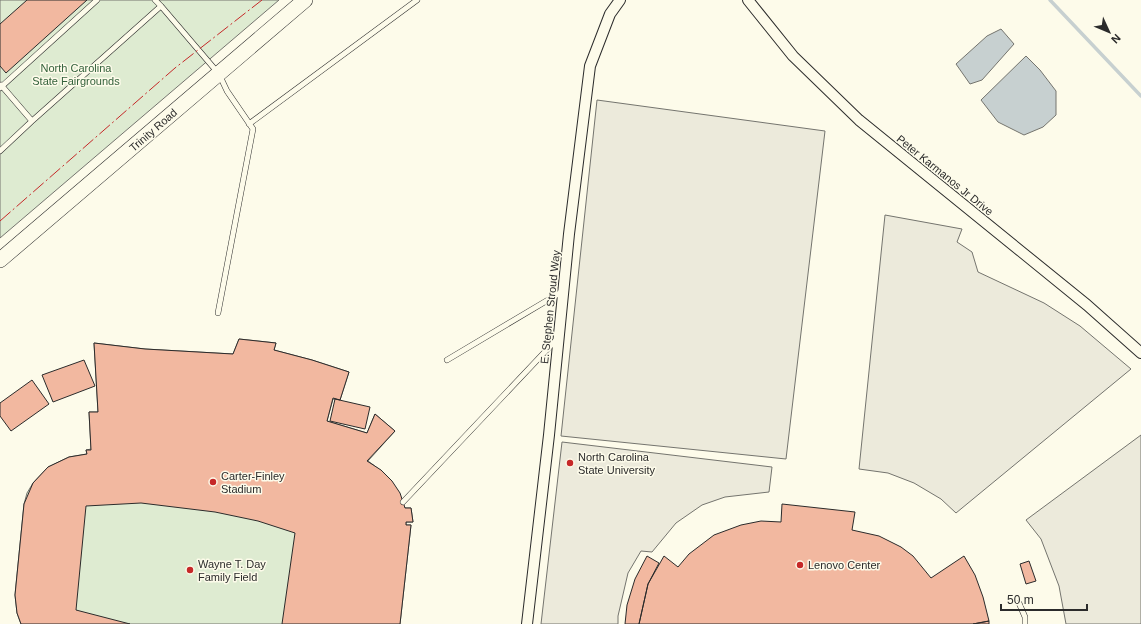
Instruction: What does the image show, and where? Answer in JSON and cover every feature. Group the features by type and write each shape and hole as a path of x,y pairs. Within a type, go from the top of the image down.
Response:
{"main road":[{"name":"Trinity Road","path":"0,260 305,0"}],"street":[{"name":"E. Stephen Stroud Way","path":"527,624 569,234 590,66 610,14 620,0"},
{"name":"Peter Karmanos Jr Drive","path":"748,0 793,56 858,120 1087,305 1141,353"}],"lane":[{"path":"32,121 1,86 97,0"},
{"path":"155,0 218,74 227,91 253,129 218,314"},
{"path":"249,124 417,0"},
{"path":"0,151 161,6"},
{"path":"447,360 564,290"},
{"path":"403,502 559,337"},
{"path":"1019,604 1025,617 1025,624"}],"green space":[{"name":"North Carolina State Fairgrounds","path":"0,0 279,0 0,238"},
{"name":"Carter-Finley Stadium","path":"239,339 276,343 274,350 349,372 340,400 333,399 327,421 367,433 375,414 395,431 368,461 391,481 399,493 405,508 411,508 413,522 406,522 406,525 411,525 400,624 21,624 17,613 15,595 24,504 27,493 33,483 48,467 69,457 87,454 86,450 91,449 89,412 98,412 94,343 145,349 233,354"}],"shaded area":[{"path":"1001,29 1014,44 982,80 970,84 956,64 987,36"},
{"path":"1026,56 1040,70 1056,91 1056,115 1043,127 1024,135 998,122 981,100"},
{"path":"597,100 825,131 786,459 561,436"},
{"path":"885,215 962,229 957,242 972,252 978,272 1044,303 1080,326 1131,369 956,513 941,499 914,483 888,473 859,469"},
{"path":"1141,435 1141,624 1066,624 1059,586 1041,539 1026,520"},
{"path":"562,442 772,467 769,492 725,497 702,505 676,523 652,552 641,551 628,573 618,616 618,624 541,624"}],"building":[{"path":"27,0 87,0 6,73 0,66 0,24"},
{"name":"Carter-Finley Stadium","path":"239,339 276,343 274,350 349,372 340,400 333,398 327,421 367,433 375,414 395,431 367,461 381,470 392,481 400,493 405,508 411,508 413,522 406,522 406,525 411,525 400,624 282,624 295,533 258,521 215,512 141,503 86,506 76,610 130,624 21,624 17,613 15,595 24,504 33,483 48,467 69,457 87,454 86,450 91,450 89,412 98,412 94,343 145,349 233,354"},
{"path":"84,360 95,386 53,402 42,375"},
{"path":"32,380 49,404 11,431 0,416 0,403"},
{"path":"335,399 370,407 365,429 330,421"},
{"name":"Lenovo Center","path":"782,504 855,512 852,530 879,536 901,547 913,556 931,578 964,556 975,575 983,597 989,621 973,624 639,624 648,584 664,556 678,567 689,554 714,535 741,525 761,521 781,522"},
{"path":"647,556 659,563 648,584 639,624 625,624 627,605 635,579"},
{"path":"1029,561 1036,581 1026,584 1020,564"},
{"path":"989,621 989,624 973,624"}],"waterway":[{"path":"1050,0 1141,96"}],"power":[{"path":"0,221 175,68 262,0"}],"place":[{"name":"North Carolina State University","path":"570,463"},
{"name":"Carter-Finley Stadium","path":"213,482"},
{"name":"Lenovo Center","path":"800,565"},
{"name":"Wayne T. Day Family Field","path":"190,570"}]}
